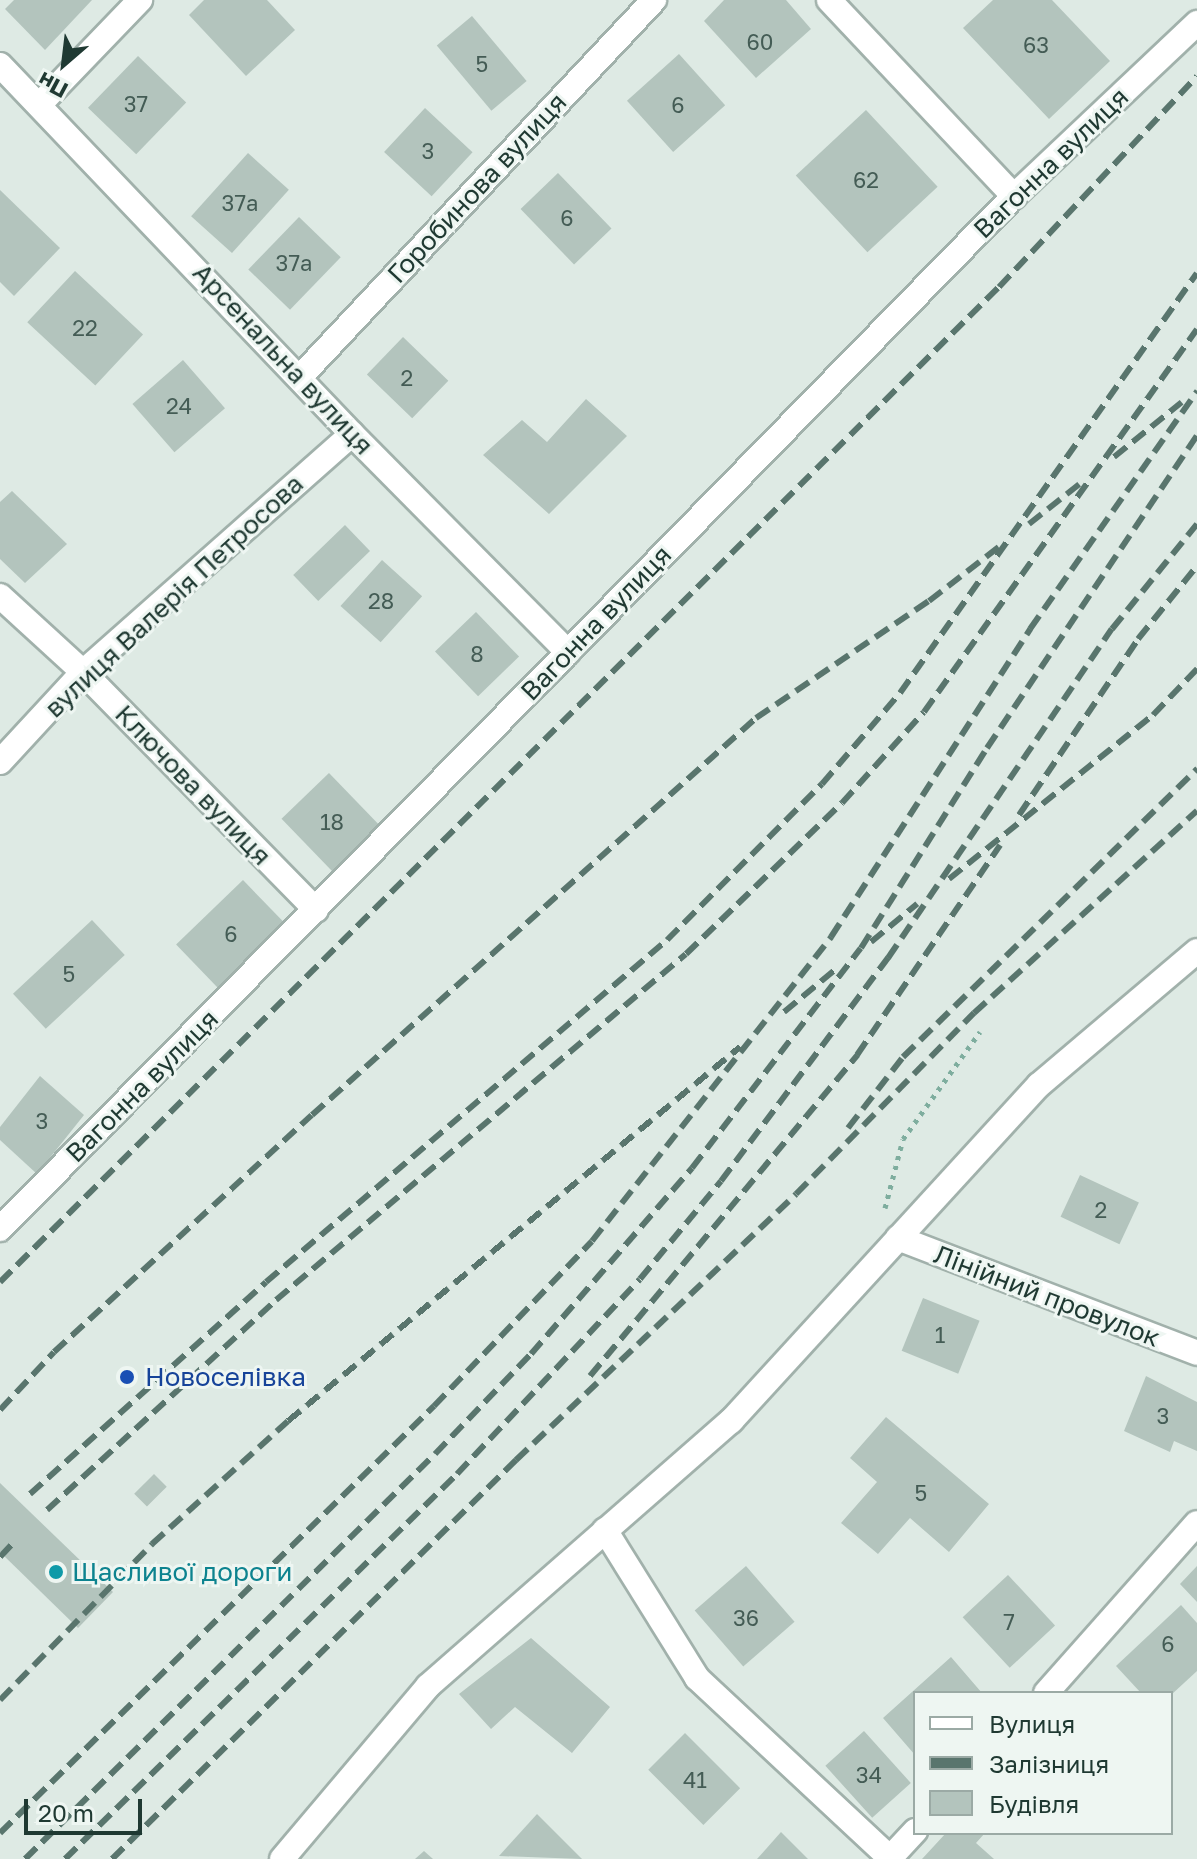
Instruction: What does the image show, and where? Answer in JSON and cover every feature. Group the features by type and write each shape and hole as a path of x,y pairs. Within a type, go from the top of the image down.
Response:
{"street":[{"path":"39,105 140,0"},
{"name":"Горобинова вулиця","path":"301,376 654,0"},
{"path":"829,0 1014,196"},
{"name":"Вагонна вулиця","path":"0,1229 1014,196 1197,23"},
{"name":"Арсенальна вулиця","path":"0,65 301,376 352,434 568,652"},
{"name":"вулиця Валерія Петросова","path":"0,762 83,672 352,434"},
{"name":"Ключова вулиця","path":"0,596 83,672 316,910"},
{"path":"282,1859 428,1686 731,1421 1039,1085 1197,951"},
{"name":"Лінійний провулок","path":"898,1238 1197,1353"},
{"path":"1048,1691 1197,1523"},
{"path":"605,1530 697,1678 891,1858 913,1833"}],"path":[{"path":"898,1238 883,1204 903,1139 980,1032"}],"building":[{"path":"14,0 92,0 45,50 5,9"},
{"path":"204,0 267,0 295,30 246,76 189,15"},
{"path":"724,0 786,0 811,29 756,78 704,21"},
{"path":"993,0 1052,0 1110,61 1049,119 963,28"},
{"path":"472,16 527,81 491,111 437,46"},
{"path":"679,54 725,105 673,152 627,101"},
{"path":"138,56 186,103 136,154 88,108"},
{"path":"425,108 473,152 432,196 384,152"},
{"path":"866,110 938,187 867,252 796,175"},
{"path":"248,153 289,190 232,253 191,216"},
{"path":"558,173 611,228 574,265 521,209"},
{"path":"0,190 60,248 14,296 0,282"},
{"path":"299,217 341,257 290,310 248,270"},
{"path":"75,271 143,334 95,386 27,322"},
{"path":"403,337 448,381 412,418 367,374"},
{"path":"183,360 225,408 174,452 132,404"},
{"path":"586,399 627,436 549,514 483,455 522,420 547,442"},
{"path":"12,491 67,544 25,583 0,559 0,502"},
{"path":"345,525 370,551 318,601 293,575"},
{"path":"382,560 422,596 381,642 341,606"},
{"path":"476,612 519,657 478,696 435,652"},
{"path":"329,773 380,826 332,871 282,819"},
{"path":"243,880 286,925 219,989 176,945"},
{"path":"92,920 125,955 46,1029 13,994"},
{"path":"40,1076 84,1115 37,1174 0,1140 0,1127"},
{"path":"1080,1175 1139,1202 1119,1244 1061,1217"},
{"path":"923,1298 980,1321 958,1374 902,1351"},
{"path":"1146,1376 1197,1402 1197,1451 1174,1441 1170,1452 1124,1431"},
{"path":"886,1417 989,1504 949,1552 910,1518 878,1554 841,1523 877,1482 850,1458"},
{"path":"154,1474 167,1487 147,1507 134,1494"},
{"name":"Щасливої дороги","path":"0,1483 113,1592 78,1628 0,1552"},
{"path":"746,1566 795,1622 743,1666 695,1611"},
{"path":"1197,1566 1197,1602 1180,1584"},
{"path":"1008,1575 1055,1625 1010,1668 963,1617"},
{"path":"1181,1605 1197,1623 1197,1671 1173,1693 1139,1691 1116,1666"},
{"path":"531,1638 610,1707 572,1753 515,1707 491,1729 459,1694"},
{"path":"951,1657 980,1691 913,1691"},
{"path":"913,1691 913,1753 883,1718"},
{"path":"864,1731 911,1783 872,1818 825,1766"},
{"path":"685,1733 740,1788 703,1825 648,1770"},
{"path":"537,1814 582,1859 499,1856"},
{"path":"781,1832 808,1859 757,1859"},
{"path":"944,1835 983,1835 976,1843 994,1859 922,1859"},
{"path":"424,1851 433,1859 415,1859"}],"railway":[{"path":"0,1282 999,287 1197,76"},
{"path":"30,1494 266,1282 667,940 822,784 900,693 1197,273"},
{"path":"47,1510 276,1300 686,954 842,803 924,712 1197,329"},
{"path":"0,1833 434,1406 592,1241 831,937 1030,629 1197,391"},
{"path":"1114,457 1182,402"},
{"path":"25,1859 435,1454 531,1354 692,1168 861,948 987,748 1197,436"},
{"path":"1029,524 1082,482"},
{"path":"65,1859 457,1474 640,1279 721,1181 888,958 1112,629 1197,524"},
{"path":"0,1410 54,1352 312,1115 756,718 929,601 1000,546"},
{"path":"1019,815 1138,639 1197,566"},
{"path":"949,879 1153,715 1197,669"},
{"path":"848,1128 903,1057 1197,769"},
{"path":"112,1859 516,1460 796,1194 974,1013 1197,811"},
{"path":"590,1376 857,1055 1000,845"},
{"path":"871,942 917,904"},
{"path":"784,1012 836,969"},
{"path":"0,1700 152,1544 288,1421 740,1047"},
{"path":"0,1557 12,1544"}],"place":[{"name":"Новоселівка","path":"127,1377"},
{"name":"Щасливої дороги","path":"56,1572"}]}
